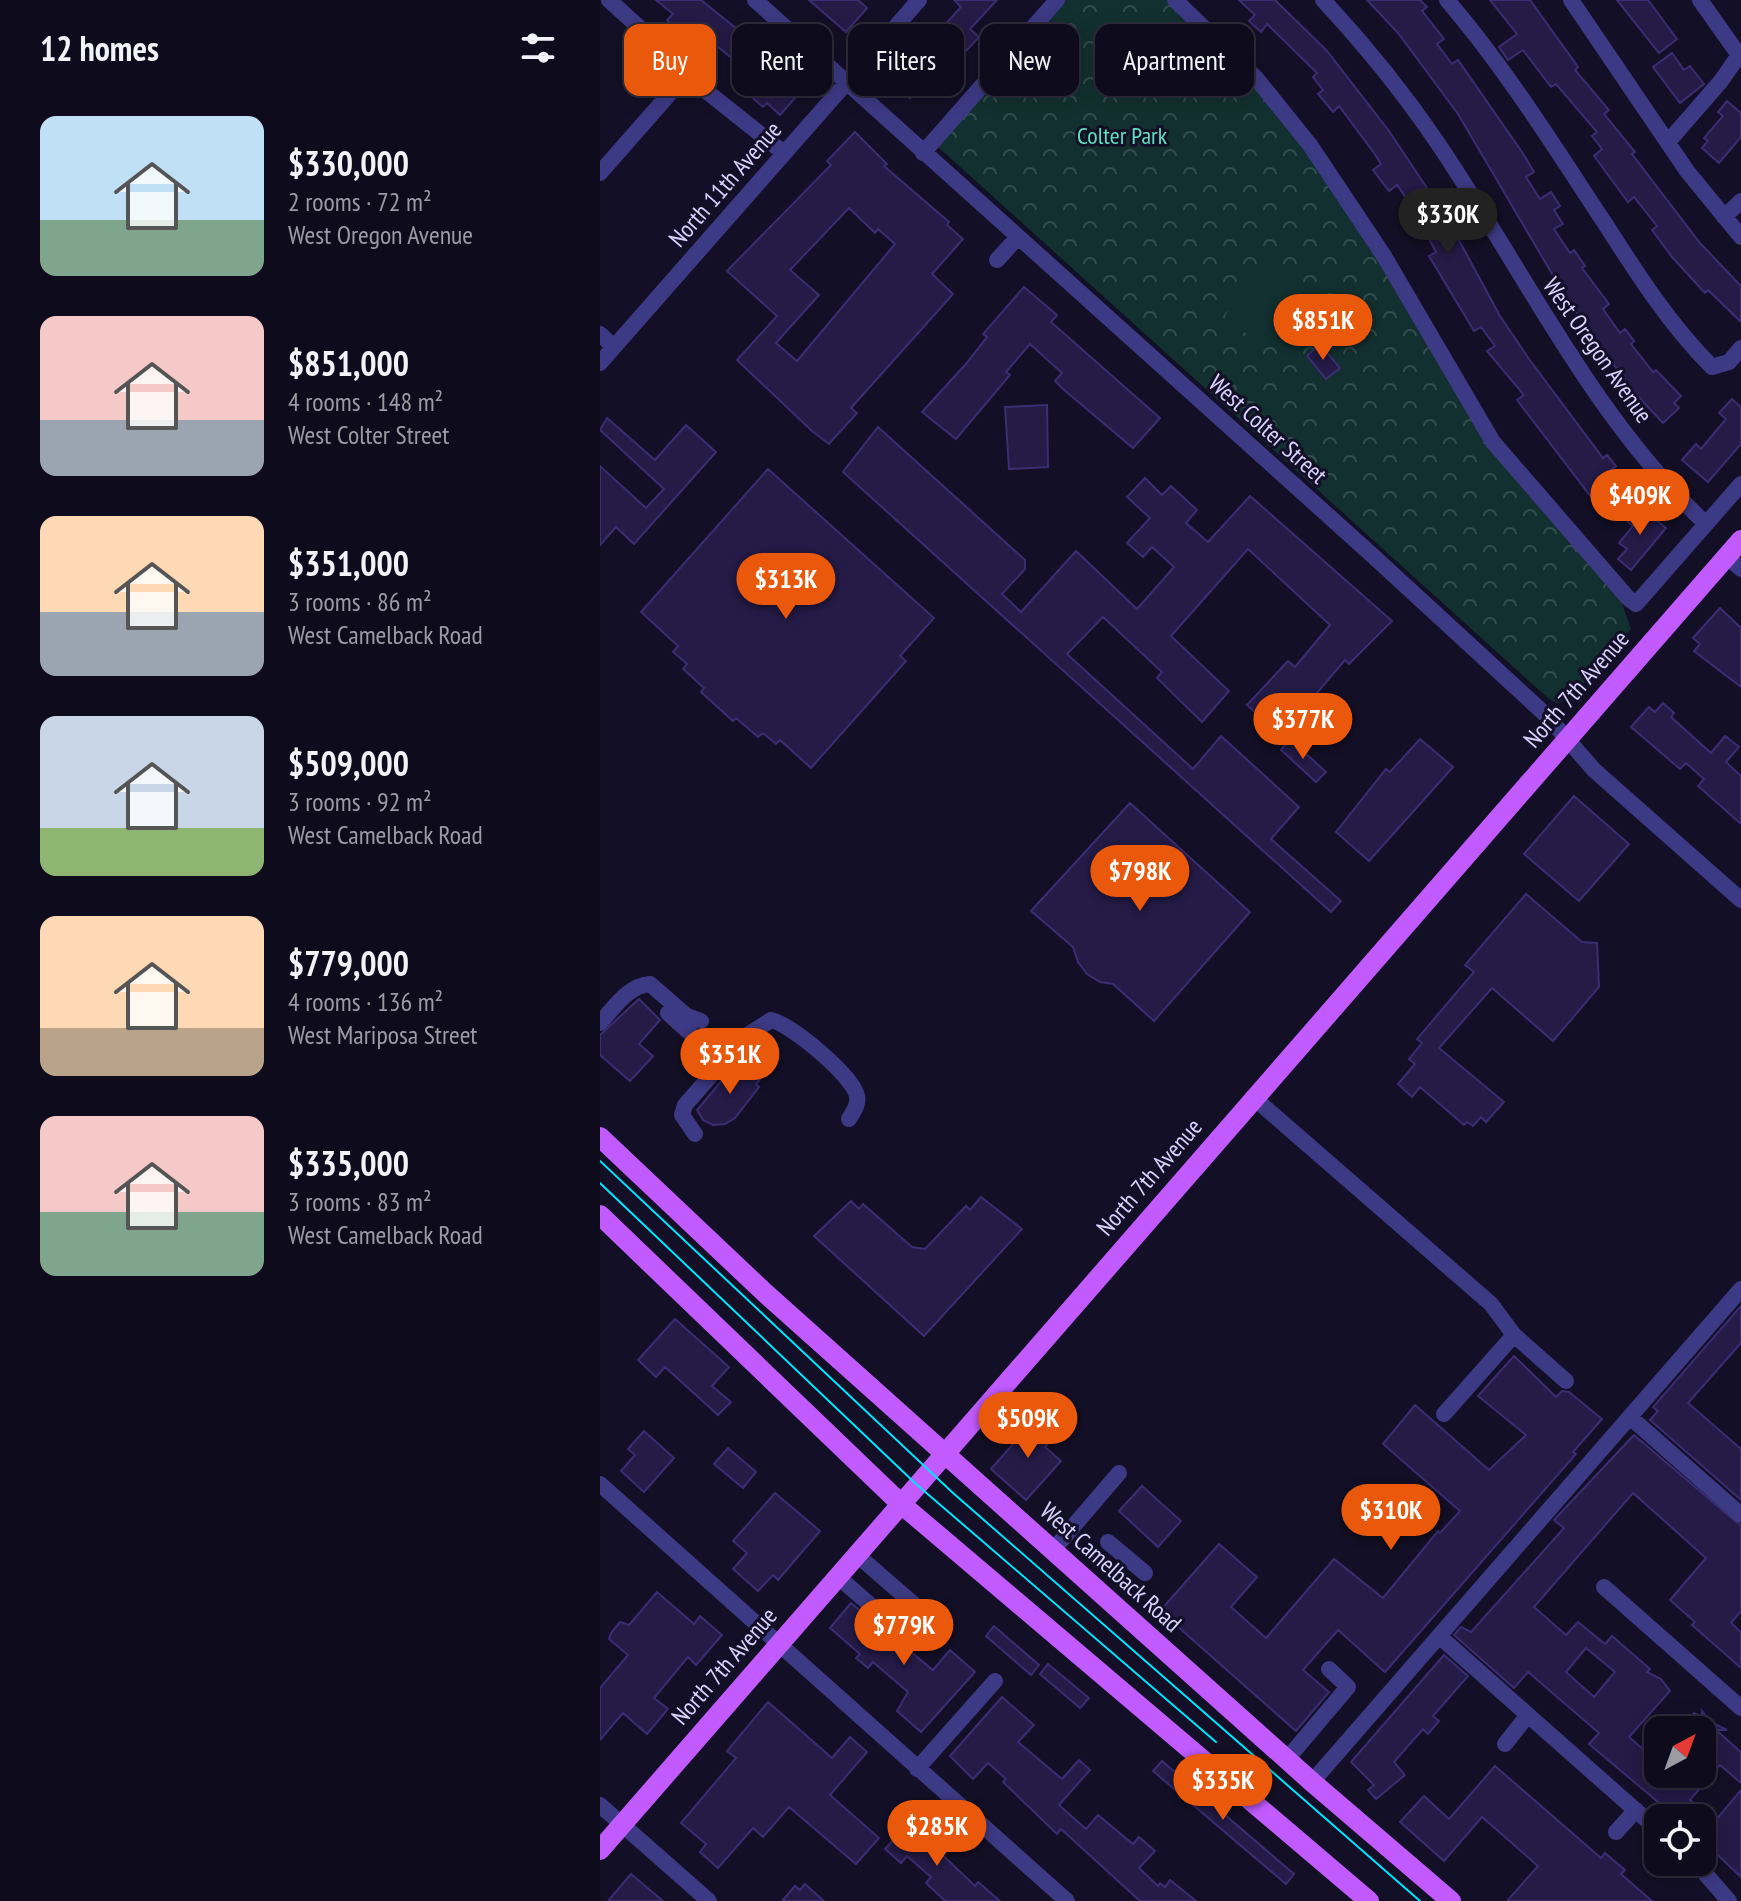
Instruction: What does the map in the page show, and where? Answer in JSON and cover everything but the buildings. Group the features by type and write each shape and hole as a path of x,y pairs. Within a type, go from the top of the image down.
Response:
{"main road":[{"name":"North 7th Avenue","path":"600,1850 943,1452 1567,739 1734,562 1741,540"},
{"name":"West Camelback Road","path":"600,1137 764,1292 1312,1782 1451,1901"},
{"path":"600,1215 900,1503 1369,1901"}],"street":[{"path":"609,0 635,24"},
{"name":"West Colter Street","path":"755,0 1372,555 1547,716 1594,770 1741,900"},
{"name":"North 11th Avenue","path":"600,363 919,0"},
{"path":"923,153 1057,0"},
{"name":"North 7th Avenue","path":"1175,0 1256,78 1310,145 1384,256 1493,442 1569,527 1614,585 1636,604 1741,484"},
{"name":"West Oregon Avenue","path":"1323,0 1405,97 1438,143 1574,365 1635,444 1706,524"},
{"path":"1447,0 1489,48 1631,265 1687,342 1712,367 1729,362 1741,348"},
{"path":"1571,0 1668,142 1741,237"},
{"path":"1668,142 1721,81 1739,55 1700,0"},
{"path":"600,173 668,96"},
{"path":"712,96 784,153"},
{"path":"1724,217 1741,201"},
{"path":"997,260 1018,237"},
{"path":"600,334 614,347"},
{"path":"600,1023 638,986 650,984 696,1027"},
{"path":"695,1134 682,1115 685,1105 746,1036 771,1020 794,1030 848,1081 856,1092 857,1104 849,1119"},
{"path":"1253,1097 1491,1304 1514,1335 1566,1381"},
{"path":"1312,1782 1741,1289"},
{"path":"1444,1414 1514,1335"},
{"path":"1630,1417 1741,1515"},
{"path":"1053,1550 1119,1473"},
{"path":"600,1484 1067,1901"},
{"path":"1108,1542 1145,1573"},
{"path":"837,1576 906,1636 925,1614 856,1554"},
{"path":"1604,1587 1741,1708"},
{"path":"1439,1636 1644,1817"},
{"path":"1287,1759 1348,1687 1329,1669"},
{"path":"917,1769 995,1681"},
{"path":"1505,1744 1528,1715"},
{"path":"600,1805 709,1901"},
{"path":"1616,1832 1636,1810"},
{"path":"1707,1876 1729,1901"}],"green space":[{"name":"Colter Park","path":"1064,0 1168,0 1195,24 1095,24 1095,96 1254,96 1254,85 1283,117 1371,246 1490,443 1622,603 1631,629 1570,699 1557,703 1549,699 936,145 980,95 1079,96 1079,24 1043,24"},
{"path":"1276,258 1309,288 1258,344 1225,315"}],"tram line":[{"path":"600,1161 953,1493 1420,1901"},
{"path":"600,1183 916,1484 1216,1742"}]}
